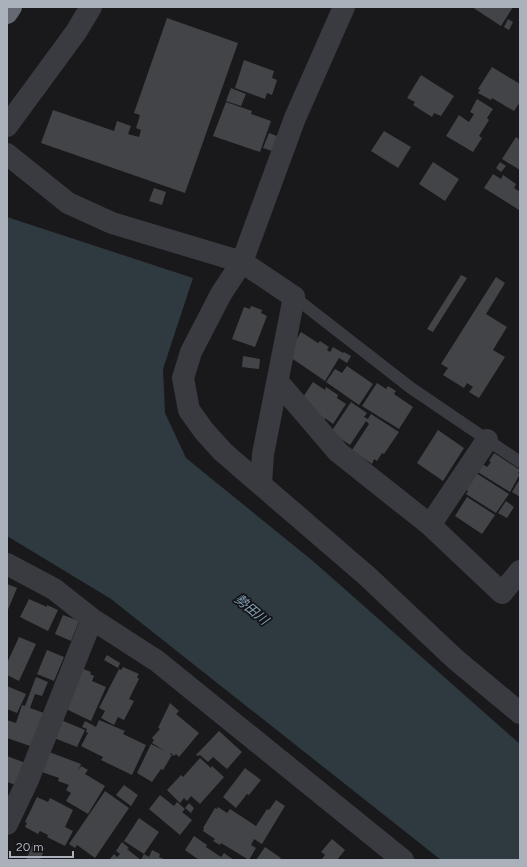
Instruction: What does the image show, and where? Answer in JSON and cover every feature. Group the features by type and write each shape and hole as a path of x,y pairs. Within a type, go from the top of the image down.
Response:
{"highway":[{"path":"7,13 11,7"}],"street":[{"path":"7,126 76,32 91,7"},
{"path":"344,7 295,118 242,262 221,294 191,352 183,378 189,410 204,431 223,452 367,576 455,659 520,713"},
{"path":"7,154 68,203 112,223 242,262 294,297 272,408 264,454 261,484"},
{"path":"278,382 338,452 430,525 502,593 520,571"},
{"path":"430,525 487,440"},
{"path":"7,564 54,589 92,619 157,661 403,860"},
{"path":"7,824 28,780 92,619"}],"lane":[{"path":"294,297 411,388 520,462"}],"water":[{"name":"勢田川","path":"7,217 193,278 163,369 165,413 186,458 313,561 520,744 520,860 441,860 111,599 7,536"}],"building":[{"path":"472,7 513,7 501,26"},
{"path":"167,18 238,43 185,193 41,143 53,110 114,131 117,121 131,126 128,134 139,137 141,130 136,128 140,115 134,113"},
{"path":"508,19 513,22 509,30 504,27"},
{"path":"244,60 274,71 272,78 277,80 272,95 267,93 265,99 235,88"},
{"path":"492,67 520,84 520,102 514,111 492,98 491,100 478,93 480,90 478,89"},
{"path":"421,75 454,96 441,116 434,113 432,117 413,105 415,102 407,98"},
{"path":"231,88 246,94 241,106 226,101"},
{"path":"477,99 493,109 487,118 489,120 479,136 482,138 473,152 446,136 459,115 469,122 474,114 470,112"},
{"path":"226,102 252,111 251,114 271,121 260,152 213,136"},
{"path":"384,131 411,147 398,168 371,151"},
{"path":"269,133 277,136 272,151 263,148"},
{"path":"516,137 520,140 520,170 502,159"},
{"path":"433,162 459,179 445,201 419,184"},
{"path":"500,162 506,166 501,172 496,168"},
{"path":"493,174 501,179 503,175 516,184 514,188 520,192 519,210 484,188"},
{"path":"154,188 166,192 162,205 149,201"},
{"path":"461,275 467,278 433,332 427,329"},
{"path":"496,277 505,283 486,314 507,327 493,350 505,357 479,398 469,392 473,387 467,383 464,388 443,375 448,368 441,364"},
{"path":"251,306 262,310 261,313 267,316 255,347 232,339 244,307 250,309"},
{"path":"301,332 318,343 320,341 329,347 327,350 330,352 333,347 351,356 347,363 339,358 325,381 287,355"},
{"path":"243,356 260,359 259,369 242,367"},
{"path":"347,366 373,384 359,405 326,382 335,369 342,373"},
{"path":"313,382 325,390 326,387 338,395 337,398 346,404 333,424 325,418 324,420 299,403"},
{"path":"377,383 386,389 388,386 396,391 394,394 413,407 399,429 362,406"},
{"path":"351,402 367,413 364,417 368,419 371,414 399,432 384,454 382,453 377,461 374,459 372,464 352,450 369,424 366,421 350,445 331,432"},
{"path":"438,430 464,448 443,481 417,463"},
{"path":"494,453 520,470 518,473 520,474 510,492 476,471 481,463 487,467 491,462 489,461"},
{"path":"476,473 509,494 496,513 466,494 468,491 466,489"},
{"path":"520,479 520,497 512,492"},
{"path":"467,497 495,515 482,534 455,516"},
{"path":"506,501 514,507 507,518 498,513"},
{"path":"7,584 17,588 7,612"},
{"path":"29,599 58,610 48,631 20,617"},
{"path":"63,615 79,621 71,641 55,634"},
{"path":"19,637 36,644 19,681 7,675 7,663"},
{"path":"47,650 64,657 54,681 37,674"},
{"path":"107,655 120,663 118,668 104,660"},
{"path":"78,667 91,672 90,674 94,676 92,681 106,687 91,721 64,708"},
{"path":"123,667 139,674 137,677 139,679 129,699 134,701 124,720 118,717 114,725 101,718 105,711 99,708 119,669 121,670"},
{"path":"36,677 48,682 42,696 35,694 30,708 44,713 33,747 7,738 7,720 16,723 22,705 25,706"},
{"path":"7,686 26,694 17,713 7,709"},
{"path":"170,703 179,711 176,714 199,733 179,757 176,754 174,756 171,753 170,754 172,755 163,770 161,769 152,782 137,773 151,744 165,751 152,743 154,740 152,738 160,729 158,728"},
{"path":"61,720 85,730 77,747 54,738"},
{"path":"99,720 125,731 123,734 146,745 132,775 101,760 103,757 81,746 88,733 86,732 87,729 82,727 85,721 96,727"},
{"path":"219,731 242,752 227,769 213,757 208,762 200,755 196,755"},
{"path":"49,752 81,764 78,771 81,766 88,770 85,774 105,786 88,814 66,801 71,793 66,790 69,785 58,781 59,778 42,772"},
{"path":"7,756 28,764 19,786 7,782"},
{"path":"200,758 224,777 200,804 191,796 187,801 184,798 180,803 167,790 181,775 183,777"},
{"path":"245,768 261,780 236,808 223,797"},
{"path":"124,785 138,795 131,806 116,795"},
{"path":"105,791 129,808 95,858 77,845 75,848 69,844"},
{"path":"160,795 174,806 177,802 185,809 182,812 192,820 180,835 149,809"},
{"path":"37,797 48,802 50,798 73,810 65,827 73,831 65,846 47,837 48,835 40,831 38,834 25,827 27,823 25,822"},
{"path":"276,800 285,806 262,844 254,839 251,845 256,848 249,860 221,843 220,845 213,841 215,839 203,831 203,828 215,808 217,809 218,807 227,813 230,809 256,826 267,809 269,810"},
{"path":"189,803 194,808 191,813 185,808"},
{"path":"139,818 159,832 144,854 124,841"},
{"path":"194,836 207,845 206,847 221,857 224,853 234,860 199,860 185,850"},
{"path":"332,839 345,850 337,860 321,860 325,855 321,852"},
{"path":"122,842 129,848 127,849 141,860 109,860 114,854 117,857 120,854 116,851"},
{"path":"33,843 45,848 40,860 26,860"},
{"path":"265,847 281,858 279,860 256,860"},
{"path":"152,850 160,854 159,857 166,860 141,860 144,854 149,857"}]}
